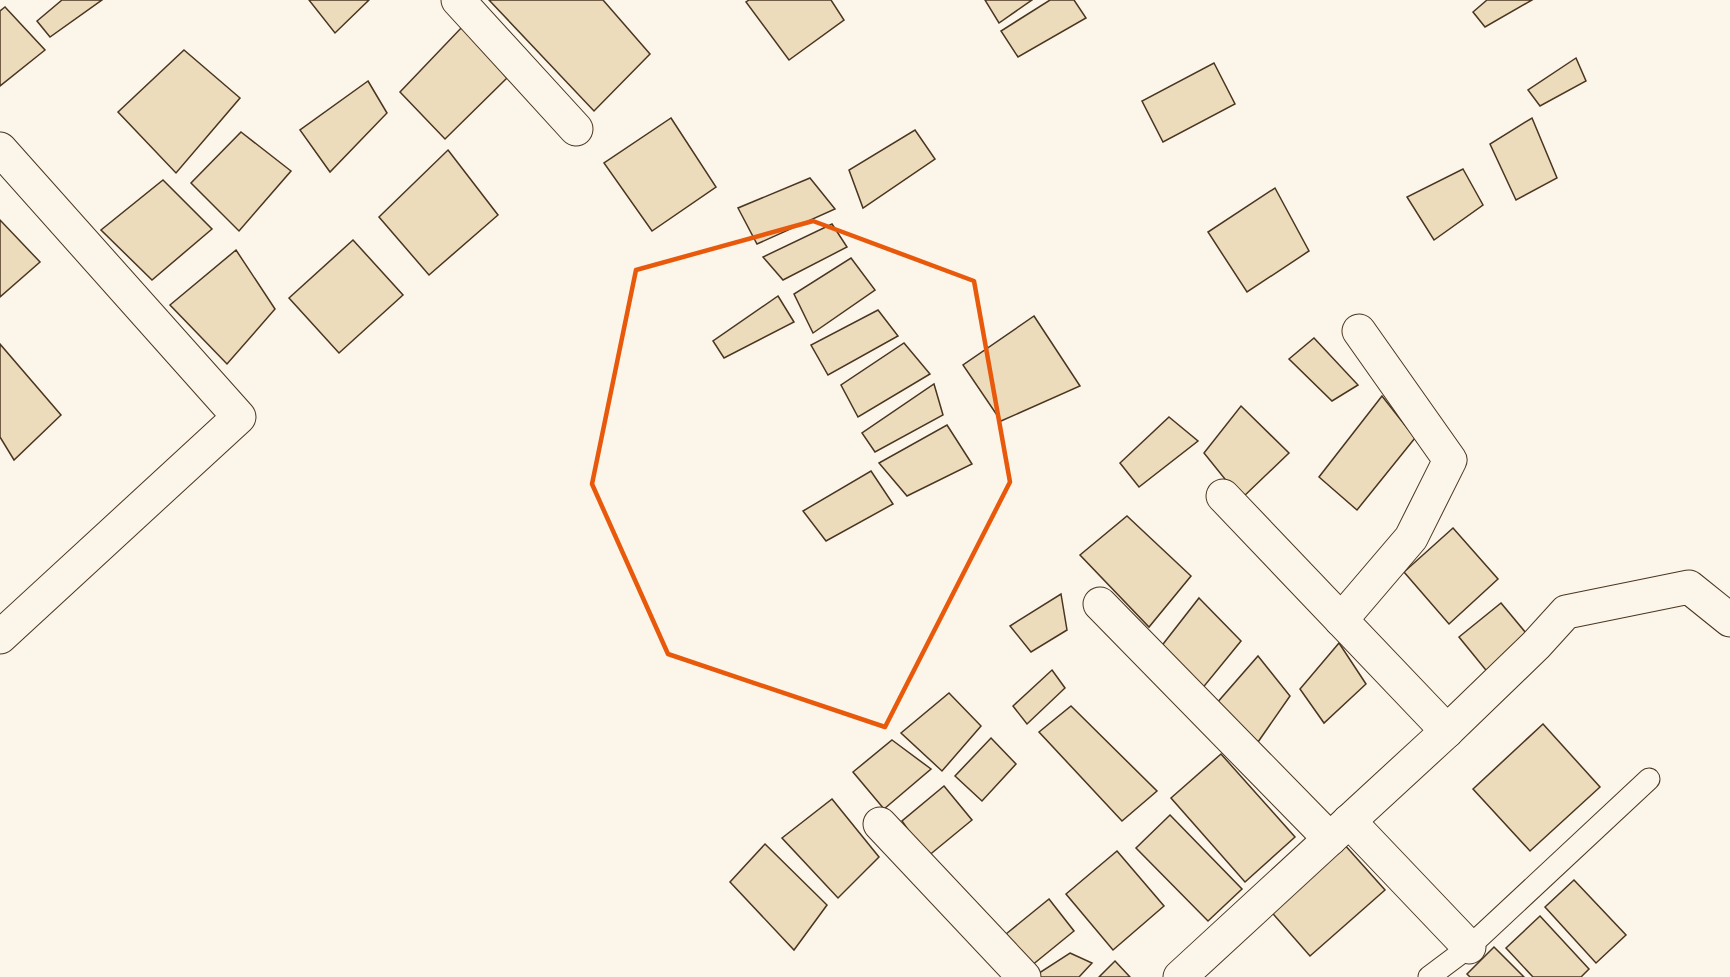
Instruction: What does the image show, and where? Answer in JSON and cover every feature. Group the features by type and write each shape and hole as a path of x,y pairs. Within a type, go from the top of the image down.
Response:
{"street":[{"path":"458,0 576,129"},
{"path":"0,149 238,417 0,637"},
{"path":"1341,620 1411,538 1450,460 1359,331"},
{"path":"1223,496 1447,731"},
{"path":"1180,977 1447,731 1536,645 1566,612 1689,587 1730,620"},
{"path":"1100,604 1468,947"},
{"path":"880,825 1024,977"}],"lane":[{"path":"1429,977 1468,947 1649,779"}],"highlighted area":[{"path":"813,221 974,281 1010,482 885,727 668,654 592,484 636,270"}],"building":[{"path":"62,0 102,0 50,37 37,21"},
{"path":"309,0 369,0 335,33"},
{"path":"489,0 603,0 650,54 594,111"},
{"path":"749,0 831,0 844,20 789,60 746,2"},
{"path":"985,0 1032,0 999,23"},
{"path":"1050,0 1074,0 1086,18 1018,57 1001,31"},
{"path":"1487,0 1532,0 1485,27 1473,12"},
{"path":"5,7 45,50 0,86 0,11"},
{"path":"463,26 507,78 445,139 400,92"},
{"path":"184,50 240,98 176,173 118,112"},
{"path":"1576,58 1586,81 1540,106 1528,90"},
{"path":"1214,63 1235,104 1163,142 1142,101"},
{"path":"368,81 387,113 330,172 300,130"},
{"path":"671,118 716,187 652,231 604,163"},
{"path":"1532,118 1557,178 1516,200 1490,144"},
{"path":"915,130 935,159 863,208 849,170"},
{"path":"241,132 291,171 239,231 191,183"},
{"path":"448,150 498,215 429,275 379,217"},
{"path":"1463,169 1483,205 1434,240 1407,197"},
{"path":"810,178 835,209 757,244 738,208"},
{"path":"163,180 212,229 152,280 101,230"},
{"path":"1275,188 1309,251 1247,292 1208,232"},
{"path":"0,220 40,262 0,297"},
{"path":"832,224 847,247 783,280 763,257"},
{"path":"353,240 403,295 339,353 289,298"},
{"path":"236,250 275,309 227,364 170,305"},
{"path":"851,258 875,290 813,333 794,294"},
{"path":"778,296 794,322 724,358 713,341"},
{"path":"878,310 898,336 828,375 811,345"},
{"path":"1034,316 1080,386 1001,421 963,365"},
{"path":"1314,338 1358,385 1332,401 1289,359"},
{"path":"904,343 930,374 858,417 841,385"},
{"path":"0,344 61,415 14,460 0,437"},
{"path":"934,384 943,415 875,452 862,433"},
{"path":"1382,396 1415,438 1357,510 1319,477"},
{"path":"1241,406 1289,453 1241,499 1204,453"},
{"path":"1169,417 1198,441 1139,487 1120,463"},
{"path":"947,425 972,464 907,496 879,463"},
{"path":"871,471 893,504 826,541 803,511"},
{"path":"1127,516 1191,576 1149,627 1080,555"},
{"path":"1453,528 1498,579 1449,624 1404,572"},
{"path":"1061,594 1067,630 1031,652 1010,626"},
{"path":"1199,598 1241,641 1201,690 1160,648"},
{"path":"1501,603 1536,645 1494,680 1459,637"},
{"path":"1339,643 1366,684 1324,723 1300,689"},
{"path":"1258,656 1290,696 1258,742 1216,704"},
{"path":"1052,670 1065,688 1027,724 1013,706"},
{"path":"949,693 981,726 942,771 901,733"},
{"path":"1071,706 1157,791 1122,821 1039,732"},
{"path":"1543,724 1600,787 1530,851 1473,789"},
{"path":"991,738 1016,764 982,801 955,776"},
{"path":"892,740 931,769 884,809 853,772"},
{"path":"1221,754 1295,837 1245,882 1171,798"},
{"path":"944,786 972,820 927,857 902,821"},
{"path":"832,799 879,857 838,898 782,838"},
{"path":"1170,815 1242,889 1208,921 1136,848"},
{"path":"1343,843 1385,890 1310,956 1268,908"},
{"path":"765,844 827,905 794,950 730,882"},
{"path":"1117,851 1164,906 1113,950 1066,894"},
{"path":"1574,880 1626,935 1596,963 1545,907"},
{"path":"1049,899 1074,931 1031,966 1006,934"},
{"path":"1540,916 1589,969 1581,977 1533,977 1506,948"},
{"path":"1494,947 1524,977 1470,977 1467,974"},
{"path":"1070,953 1092,963 1079,977 1039,977 1036,975"},
{"path":"1115,961 1130,977 1099,977"}]}
